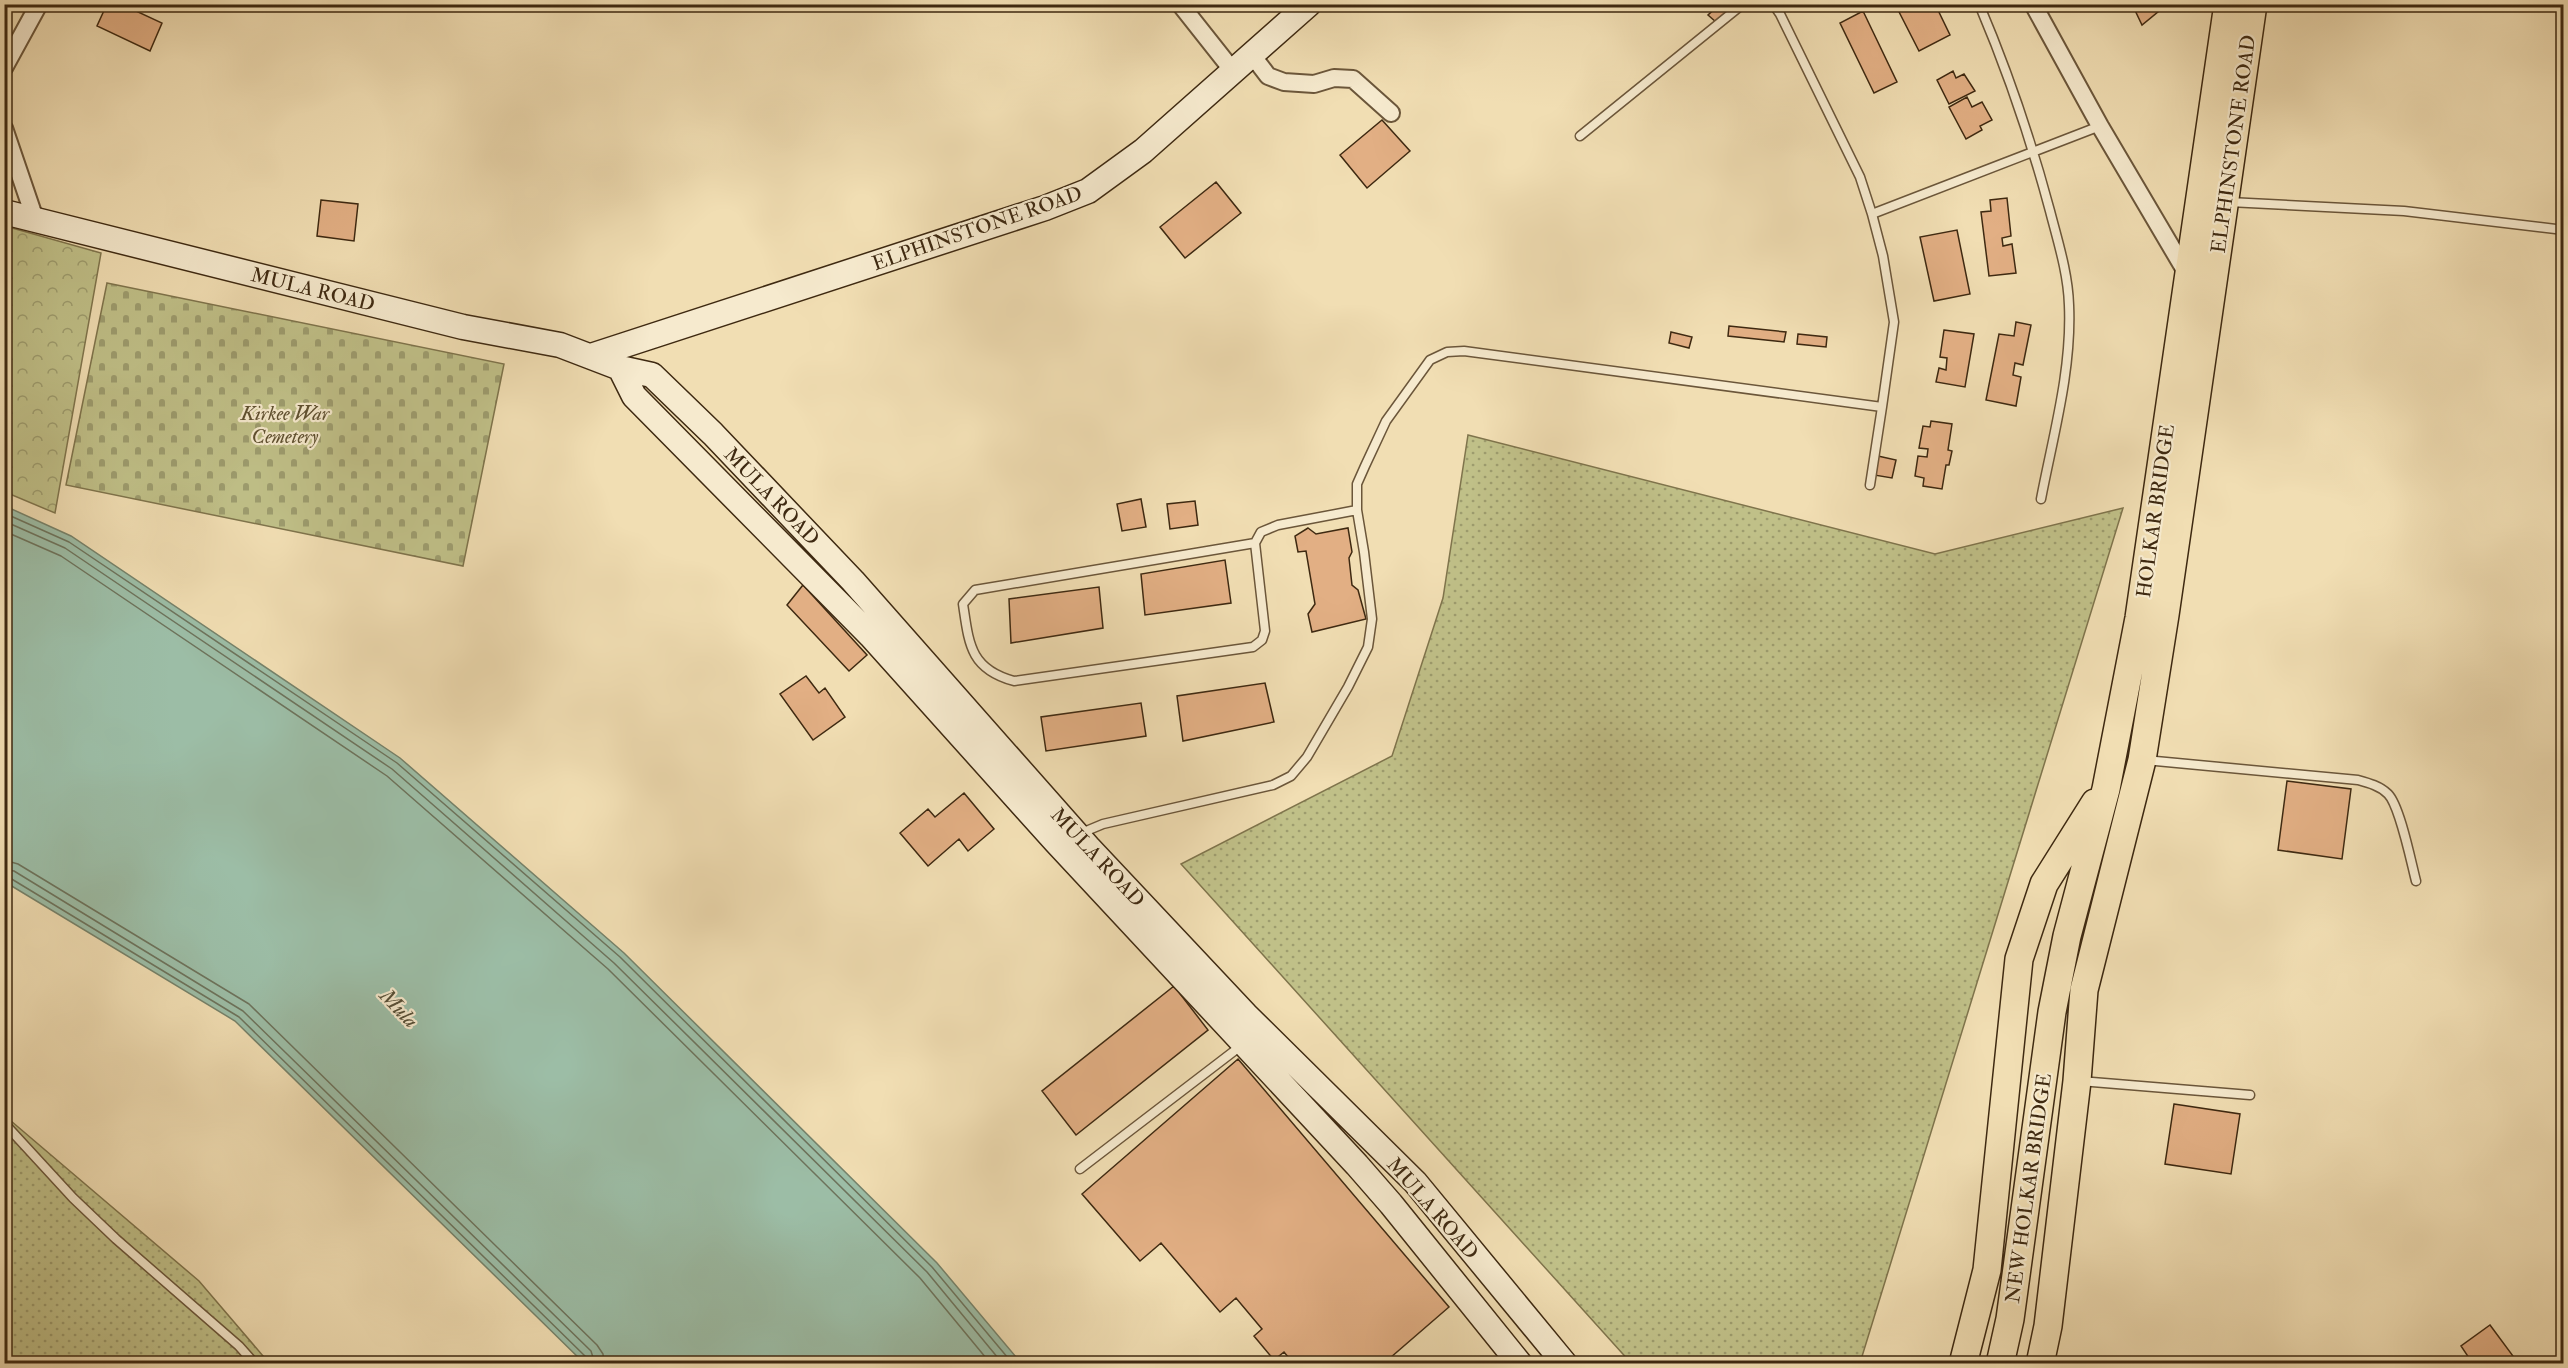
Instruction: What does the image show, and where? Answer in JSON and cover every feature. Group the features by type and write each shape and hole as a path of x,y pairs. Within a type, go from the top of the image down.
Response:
{"main road":[{"name":"ELPHINSTONE ROAD","path":"591,356 1034,212 1088,191 1143,151 1309,4"},
{"name":"HOLKAR BRIDGE","path":"2052,1012 2067,936 2106,789 2201,280 2228,4"},
{"name":"ELPHINSTONE ROAD","path":"2201,280 2226,201 2253,4"},
{"name":"MULA ROAD","path":"4,212 463,327 560,345 620,368 652,375 713,434 817,543 916,669 1066,838 1253,1036 1521,1364"},
{"path":"2040,1364 2048,1326 2077,1081 2084,990 2142,760 2167,603 2201,280"},
{"name":"MULA ROAD","path":"620,368 634,396 797,561 916,669"},
{"path":"797,561 817,543"},
{"path":"1963,1364 1987,1269 2019,959 2044,884 2074,834 2106,789"},
{"name":"NEW HOLKAR BRIDGE","path":"2000,1364 2010,1319 2052,1012"},
{"name":"MULA ROAD","path":"1253,1036 1379,1147 1415,1182 1565,1364"},
{"path":"1357,1166 1379,1147"}],"street":[{"path":"4,68 39,4"},
{"path":"1180,4 1233,71"},
{"path":"1196,4 1199,28"},
{"path":"2033,4 2100,126 2201,280"},
{"path":"1252,55 1268,76 1284,82 1314,84 1334,78 1353,79 1391,113"},
{"path":"4,128 35,219"}],"lane":[{"path":"1580,136 1743,4"},
{"path":"1773,4 1860,177 1883,256 1894,322 1870,485"},
{"path":"1979,4 2006,67 2035,153 2064,263 2069,304 2067,352 2042,499"},
{"path":"1872,214 2100,126"},
{"path":"2226,201 2404,212 2564,230"},
{"path":"1066,838 1111,823 1273,785 1291,776 1307,757 1348,687 1368,646 1372,620 1365,552 1357,510 1357,484 1386,421 1430,360 1447,352 1464,351 1882,407"},
{"path":"1255,543 975,590 963,604 969,646 996,676 1014,681 1253,647 1262,640 1265,631 1255,543 1261,532 1278,525 1357,510"},
{"path":"2142,760 2358,780 2376,785 2390,795 2416,881"},
{"path":"1080,1169 1253,1036"},
{"path":"2077,1081 2250,1095"},
{"path":"4,1123 73,1198 255,1364"}],"green space":[{"path":"5,226 101,253 55,513 5,492"},
{"name":"Kirkee War Cemetery","path":"107,283 504,364 463,566 66,485"},
{"path":"1468,435 1935,554 2123,508 1860,1363 1631,1363 1181,864 1392,756 1443,598"},
{"path":"4,1115 199,1281 269,1363 5,1363"}],"water":[{"name":"Mula","path":"5,506 71,536 400,758 624,953 937,1263 1021,1363 584,1363 235,1021 5,882"}],"building":[{"path":"4,4 14,4 4,24"},
{"path":"107,4 121,4 162,23 150,51 97,26"},
{"path":"1720,4 1734,4 1716,22 1708,15"},
{"path":"1895,4 1935,4 1950,35 1919,51"},
{"path":"2132,4 2155,4 2159,11 2142,25"},
{"path":"1863,11 1897,82 1874,93 1840,23"},
{"path":"1953,71 1956,78 1964,74 1975,91 1949,104 1937,80"},
{"path":"1967,97 1972,107 1982,102 1992,120 1980,126 1982,130 1966,139 1949,107"},
{"path":"1382,120 1410,151 1367,188 1340,155"},
{"path":"1216,182 1241,213 1185,258 1160,227"},
{"path":"2007,198 2011,236 2002,238 2003,246 2012,244 2016,273 1989,276 1981,212 1991,211 1990,200"},
{"path":"321,200 358,204 354,241 317,236"},
{"path":"1957,230 1970,294 1934,301 1920,237"},
{"path":"2016,322 2031,325 2023,365 2015,363 2013,375 2021,377 2016,406 1986,400 1999,334 2014,336"},
{"path":"1729,326 1786,332 1784,342 1728,336"},
{"path":"1944,330 1974,334 1965,387 1936,382 1939,368 1946,370 1947,358 1940,357"},
{"path":"1671,332 1692,337 1689,348 1669,343"},
{"path":"1798,334 1827,337 1826,347 1797,344"},
{"path":"1931,421 1952,424 1948,450 1952,451 1949,465 1946,465 1942,489 1923,486 1924,478 1915,476 1918,456 1927,457 1928,449 1919,448 1923,426 1930,427"},
{"path":"1878,456 1896,460 1892,478 1874,475"},
{"path":"1141,499 1146,527 1122,531 1117,504"},
{"path":"1195,501 1198,525 1170,529 1167,504"},
{"path":"1308,528 1316,534 1348,528 1352,552 1349,558 1352,585 1358,590 1366,619 1312,632 1308,614 1315,604 1306,551 1298,552 1295,536"},
{"path":"1225,560 1231,603 1145,615 1141,574"},
{"path":"803,585 867,655 849,671 787,605"},
{"path":"1099,587 1103,628 1011,643 1009,599"},
{"path":"806,676 819,693 825,688 845,717 813,740 780,694"},
{"path":"1265,683 1274,722 1183,741 1177,696"},
{"path":"1141,703 1146,736 1046,751 1041,717"},
{"path":"2287,781 2351,789 2342,859 2278,850"},
{"path":"964,793 994,829 968,851 959,839 928,866 900,833 928,809 935,817"},
{"path":"1174,986 1208,1030 1076,1135 1042,1091"},
{"path":"1238,1059 1449,1307 1383,1364 1294,1364 1284,1352 1274,1360 1254,1336 1262,1329 1236,1298 1220,1312 1161,1243 1140,1261 1082,1194"},
{"path":"2174,1104 2240,1114 2231,1174 2165,1164"},
{"path":"2490,1325 2513,1356 2503,1364 2473,1364 2461,1346"}]}
